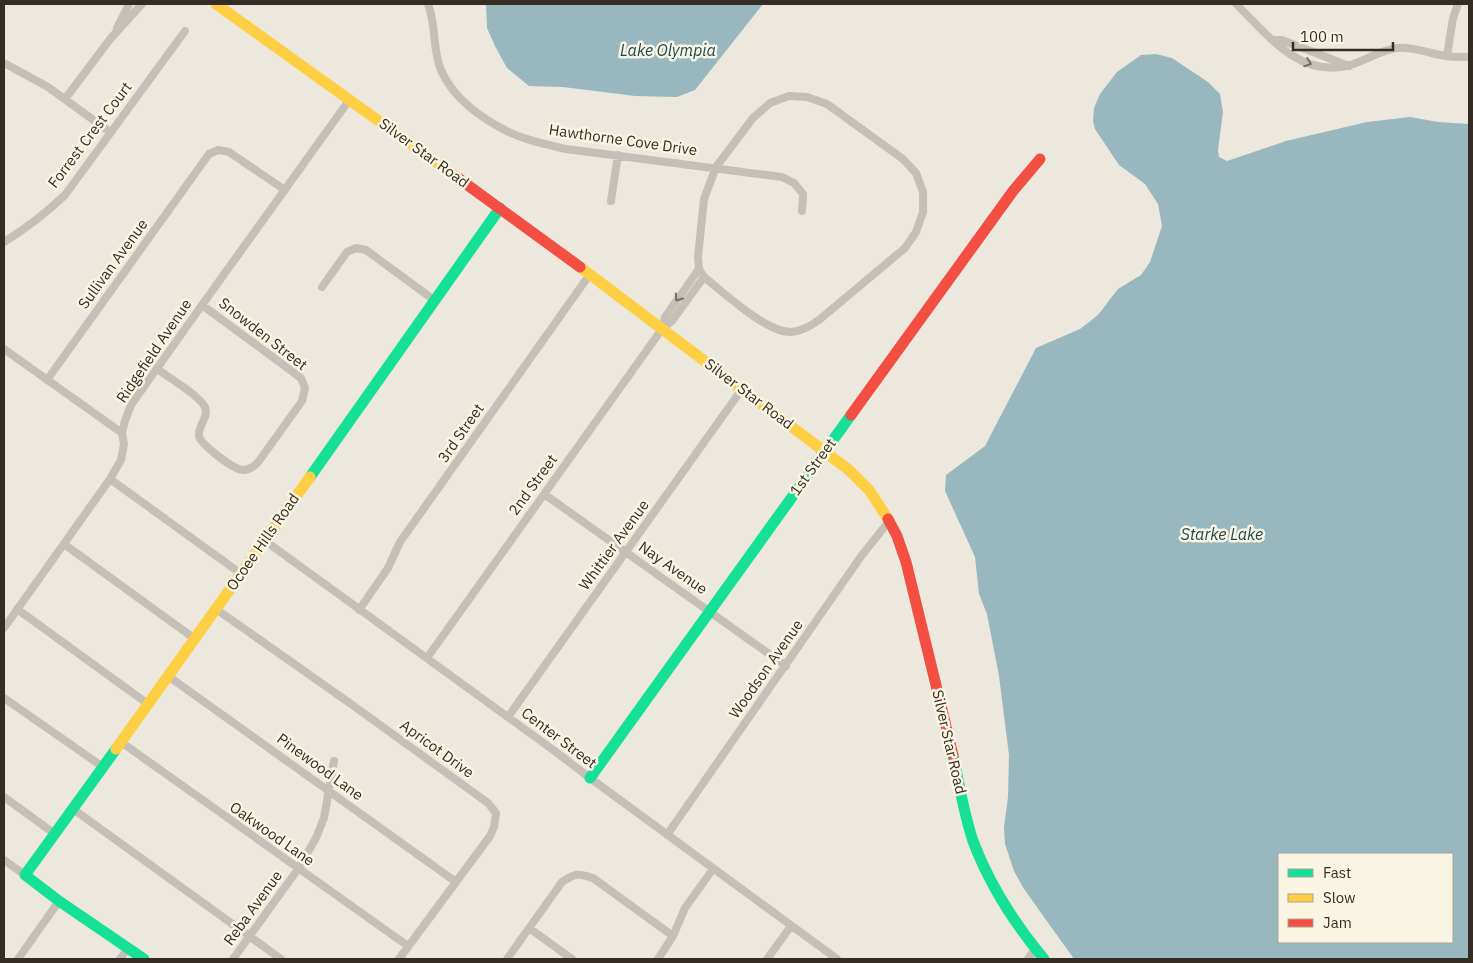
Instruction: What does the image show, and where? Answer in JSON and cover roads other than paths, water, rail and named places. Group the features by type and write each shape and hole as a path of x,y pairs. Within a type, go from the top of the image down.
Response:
{"street":[{"path":"112,38 129,4"},
{"path":"65,100 112,38 142,4"},
{"name":"Silver Star Road","path":"216,4 590,274 863,482 882,506 890,520 897,534 906,562 973,840 984,869 999,898 1018,927 1044,959"},
{"name":"Hawthorne Cove Drive","path":"428,4 433,17 437,57 444,76 457,96 476,112 502,129 536,142 566,149 782,177 794,183 803,194 802,211"},
{"path":"1236,4 1287,52 1303,62 1323,69 1349,66 1397,48 1420,50 1447,56 1469,57"},
{"path":"1447,56 1453,18 1458,4"},
{"name":"Forrest Crest Court","path":"4,242 32,224 65,195 185,30"},
{"path":"1274,40 1282,40 1349,66"},
{"path":"4,63 48,87 110,132"},
{"path":"789,96 807,96 827,104 903,159 916,173 923,192 923,212 916,232 905,248 819,320 805,329 789,332 770,327 704,277 699,269 698,257 704,198 716,167 753,118 770,103 789,96"},
{"name":"Ridgefield Avenue","path":"4,628 110,479 121,460 124,449 122,433 131,406 350,99"},
{"name":"Sullivan Avenue","path":"47,380 209,154 218,150 229,152 284,190"},
{"path":"611,202 618,155"},
{"name":"1st Street","path":"590,778 709,610 1013,191 1040,159"},
{"name":"Ocoee Hills Road","path":"25,875 195,639 500,208"},
{"path":"322,287 347,252 356,248 366,250 434,300"},
{"path":"662,329 665,317 699,269"},
{"name":"3rd Street","path":"359,610 388,568 400,542 590,274"},
{"path":"662,329 672,321 704,277"},
{"name":"Snowden Street","path":"157,368 199,398 205,406 206,417 200,427 199,437 204,445 242,470 253,468 302,401 305,388 301,378 202,305"},
{"name":"2nd Street","path":"427,658 662,329"},
{"path":"4,349 122,433"},
{"name":"Whittier Avenue","path":"508,717 742,389"},
{"path":"110,479 240,573"},
{"name":"Nay Avenue","path":"544,494 786,666"},
{"name":"Woodson Avenue","path":"667,835 862,555 890,520"},
{"name":"Center Street","path":"264,540 837,959"},
{"path":"64,544 195,639"},
{"path":"17,609 148,704"},
{"name":"Apricot Drive","path":"216,609 351,704 488,804 496,813 494,827 490,836 399,959"},
{"name":"Pinewood Lane","path":"168,676 456,882"},
{"path":"4,698 103,767"},
{"name":"Oakwood Lane","path":"121,742 408,946"},
{"name":"Reba Avenue","path":"233,959 298,869 316,838 324,818 334,761"},
{"path":"4,798 55,834"},
{"path":"72,809 281,959"},
{"path":"4,860 59,901 144,959"},
{"path":"658,959 673,936 685,908 713,869"},
{"path":"507,959 562,882 571,876 581,874 594,878 673,936"},
{"path":"18,959 59,901"},
{"path":"767,959 791,926"},
{"path":"530,928 572,959"},
{"path":"120,959 128,948"},
{"path":"1028,959 1035,949"}],"water":[{"name":"Lake Olympia","path":"486,4 763,4 695,90 677,97 635,96 563,87 529,86 507,68 496,48 487,28"},
{"name":"Starke Lake","path":"1156,54 1172,58 1208,82 1220,94 1223,112 1218,150 1219,157 1227,161 1286,141 1367,122 1410,117 1438,122 1469,124 1469,959 1074,959 1024,889 1014,871 1005,844 1004,827 1008,797 1009,755 999,676 987,614 979,594 975,557 945,491 946,475 985,446 1036,348 1080,329 1098,315 1118,289 1141,275 1150,262 1162,226 1158,204 1145,184 1119,165 1095,129 1093,121 1094,108 1100,94 1117,72 1141,55"}]}
